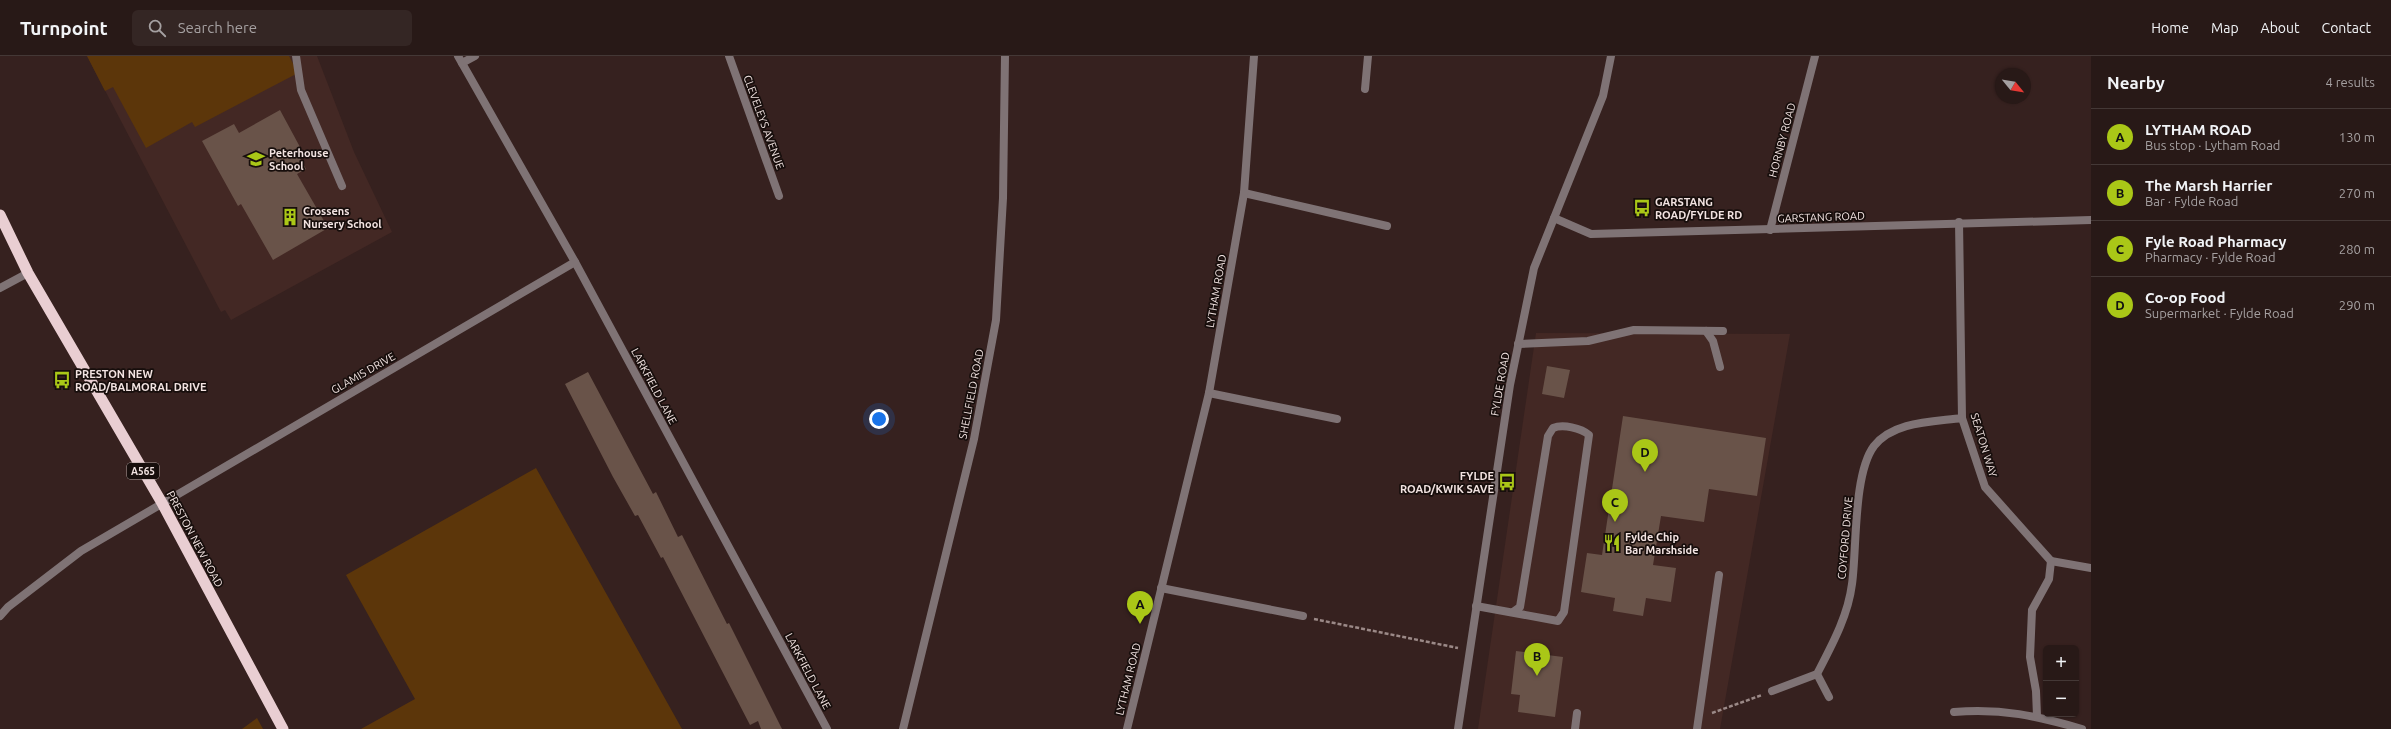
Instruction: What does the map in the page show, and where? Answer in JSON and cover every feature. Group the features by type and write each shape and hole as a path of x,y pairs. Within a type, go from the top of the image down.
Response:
{"highway":[{"name":"PRESTON NEW ROAD","path":"0,215 28,273 162,503 283,729"}],"street":[{"path":"296,56 300,90 342,186"},
{"path":"460,60 475,56"},
{"name":"CLEVELEYS AVENUE","path":"729,56 779,196"},
{"name":"SHELLFIELD ROAD","path":"903,729 974,439 996,320 1003,198 1005,56"},
{"name":"LYTHAM ROAD","path":"1127,729 1209,393 1244,193 1254,56"},
{"path":"1365,89 1368,56"},
{"name":"FYLDE ROAD","path":"1458,729 1469,650 1518,344 1534,268 1603,96 1612,56"},
{"name":"HORNBY ROAD","path":"1770,230 1815,56"},
{"name":"LARKFIELD LANE","path":"460,60 575,262 827,729"},
{"path":"1244,193 1387,226"},
{"name":"GARSTANG ROAD","path":"1554,218 1591,234 1770,230 1959,222 2091,220"},
{"name":"SEATON WAY","path":"1959,222 1962,418 1985,487 2052,561"},
{"name":"GLAMIS DRIVE","path":"0,616 8,607 81,551 575,262"},
{"path":"0,288 28,273"},
{"path":"1518,344 1588,341 1634,330 1723,331"},
{"path":"1706,331 1714,341 1720,367"},
{"path":"1209,393 1337,419"},
{"name":"COYFORD DRIVE","path":"1817,674 1839,632 1852,585 1856,520 1865,464 1874,446 1904,426 1962,418"},
{"path":"1476,606 1558,621 1564,612 1589,435 1583,430 1558,426 1553,428 1548,436 1520,607 1513,612"},
{"path":"2037,716 2036,691 2030,657 2032,610 2048,579 2052,561 2091,568"},
{"path":"1697,729 1719,575"},
{"path":"1162,588 1303,616"},
{"path":"1772,691 1817,674 1829,697"},
{"path":"1954,712 1983,710 2037,716 2082,729"},
{"path":"1575,729 1577,713"}],"path":[{"path":"1303,616 1469,650"},
{"path":"1699,718 1772,691"}],"shaded area":[{"path":"87,56 317,56 354,152 392,232 231,320 225,310 221,312"},
{"path":"87,56 289,56 298,73 195,127 192,122 146,148 113,87 105,91"},
{"path":"1536,333 1790,334 1720,729 1478,729"},
{"path":"536,468 682,729 361,729 415,699 346,575"},
{"path":"257,718 263,729 242,729"}],"building":[{"path":"280,110 300,147 295,149 306,169 297,174 328,228 273,260 241,204 238,206 202,141 234,124 239,133"},
{"path":"1547,366 1570,370 1564,398 1542,394"},
{"path":"588,372 653,494 656,492 678,537 682,535 727,624 729,623 782,729 761,729 758,721 750,725 663,557 661,558 638,515 635,516 613,477 565,384"},
{"path":"1623,416 1766,438 1757,496 1709,489 1704,522 1661,516 1653,565 1676,568 1671,602 1646,598 1643,616 1613,611 1615,598 1581,592 1587,553 1602,555"},
{"path":"1516,651 1563,657 1555,717 1518,712 1520,695 1511,694"}],"place":[{"name":"Peterhouse School","path":"256,159"},
{"name":"GARSTANG ROAD/FYLDE RD","path":"1642,208"},
{"name":"Crossens Nursery School","path":"290,217"},
{"name":"PRESTON NEW ROAD/BALMORAL DRIVE","path":"62,380"},
{"name":"Co-op Food","path":"1645,472"},
{"name":"FYLDE ROAD/KWIK SAVE","path":"1507,482"},
{"name":"Fyle Road Pharmacy","path":"1615,522"},
{"name":"Fylde Chip Bar Marshside","path":"1612,543"},
{"name":"LYTHAM ROAD","path":"1140,624"},
{"name":"The Marsh Harrier","path":"1537,676"}]}
